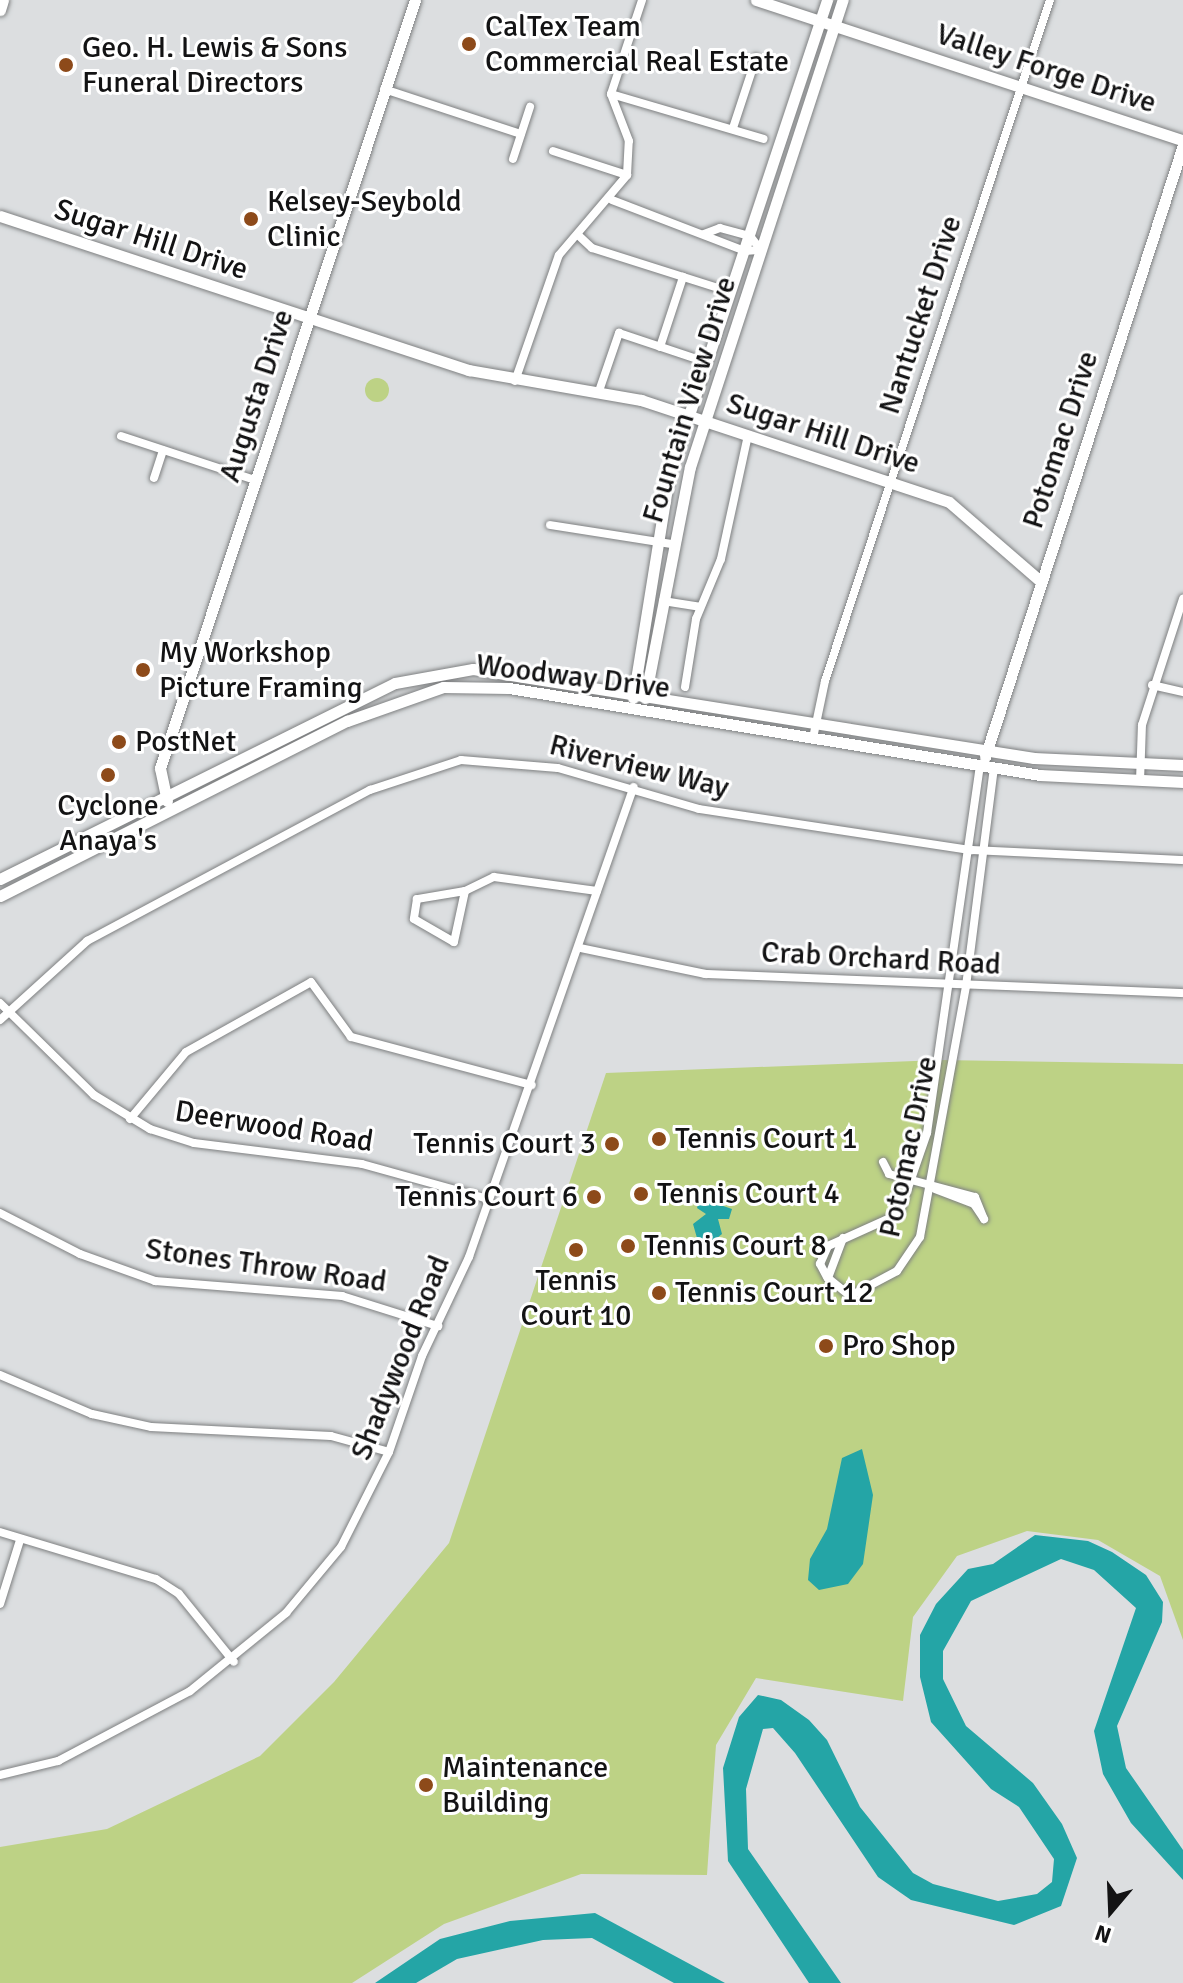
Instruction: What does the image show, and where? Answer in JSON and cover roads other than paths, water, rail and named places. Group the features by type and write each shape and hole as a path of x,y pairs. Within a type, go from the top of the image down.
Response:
{"main road":[{"path":"0,10 3,0"},
{"name":"Augusta Drive","path":"170,808 160,768 415,0"},
{"name":"Valley Forge Drive","path":"756,0 1183,142"},
{"name":"Fountain View Drive","path":"636,708 632,693 655,541 689,415 827,0"},
{"name":"Fountain View Drive","path":"648,695 671,544 705,421 843,0"},
{"name":"Potomac Drive","path":"980,766 989,751 1039,580 1183,142"},
{"name":"Sugar Hill Drive","path":"0,216 515,382 598,394 689,415 892,481 964,509 1013,565 1039,580"},
{"name":"Woodway Drive","path":"0,879 395,683 473,669 989,751 1183,765"},
{"path":"509,688 512,674"},
{"name":"Woodway Drive","path":"0,896 170,808 400,697 443,687 509,688 994,768 1183,782"},
{"path":"636,708 648,695"},
{"path":"281,737 288,751"},
{"name":"Potomac Drive","path":"989,751 994,768"},
{"path":"59,850 65,863"}],"street":[{"path":"515,382 551,272 578,235 612,200 627,175 629,141 611,94 642,0"},
{"name":"Nantucket Drive","path":"813,738 815,723 892,481 1050,0"},
{"path":"733,128 756,58"},
{"path":"384,89 521,134"},
{"path":"611,94 764,139"},
{"path":"513,159 530,107"},
{"path":"553,151 627,175"},
{"path":"612,200 745,251 761,250"},
{"path":"704,234 720,228 750,236 761,250"},
{"path":"578,235 592,248 715,287"},
{"path":"660,347 683,277"},
{"path":"598,394 619,333 694,358"},
{"path":"685,687 700,607 721,559 748,435"},
{"path":"121,436 255,480"},
{"path":"154,478 163,450"},
{"path":"550,525 671,544"},
{"path":"1140,781 1152,685 1183,599"},
{"path":"663,601 700,607"},
{"path":"1152,685 1183,692"},
{"name":"Riverview Way","path":"0,1020 87,941 408,772 461,760 501,762 634,787 699,809 971,850 1183,860"},
{"name":"Potomac Drive","path":"980,766 952,985 927,1133 899,1214 843,1238 828,1278 837,1292 857,1295 897,1271 920,1237 932,1188 966,986 994,768"},
{"name":"Shadywood Road","path":"0,1775 58,1761 234,1662 315,1582 389,1452 532,1085 634,787"},
{"path":"465,891 454,942 414,919 417,899 465,891 494,877 597,891"},
{"name":"Crab Orchard Road","path":"580,948 705,974 1183,993"},
{"path":"130,1119 186,1052 311,982 351,1037 532,1085"},
{"name":"Deerwood Road","path":"0,1003 62,1067 130,1119 194,1143 362,1164 488,1199"},
{"path":"883,1162 889,1174 974,1204 984,1219 975,1197 932,1188"},
{"name":"Stones Throw Road","path":"0,1213 80,1254 155,1281 342,1296 438,1326"},
{"path":"0,1375 92,1414 151,1427 331,1436 389,1452"},
{"path":"0,1532 156,1579 187,1602 234,1662"},
{"path":"0,1604 20,1540"}],"water":[{"path":"700,1198 732,1209 729,1219 718,1219 722,1234 711,1243 697,1238 693,1224 706,1214 697,1208"},
{"path":"862,1449 873,1495 863,1564 848,1584 819,1590 808,1580 810,1559 827,1529 842,1458"},
{"path":"1035,1535 1088,1541 1112,1552 1146,1575 1163,1602 1162,1622 1117,1726 1126,1768 1183,1850 1183,1880 1131,1823 1103,1774 1094,1731 1136,1608 1094,1570 1061,1559 971,1601 943,1651 943,1679 966,1726 1033,1783 1062,1824 1077,1858 1061,1906 1014,1925 911,1900 878,1877 795,1753 773,1728 763,1729 746,1789 748,1849 841,1983 809,1983 728,1861 723,1768 739,1717 758,1695 781,1700 809,1720 827,1740 860,1807 913,1873 933,1884 998,1901 1037,1894 1052,1882 1054,1859 1019,1807 991,1789 931,1722 920,1677 920,1635 936,1604 968,1569 993,1564"},
{"path":"595,1913 725,1983 674,1983 592,1938 543,1940 457,1959 416,1983 375,1983 440,1939 510,1921"}],"place":[{"name":"CalTex Team Commercial Real Estate","path":"469,44"},
{"name":"Geo. H. Lewis & Sons Funeral Directors","path":"66,65"},
{"name":"Kelsey-Seybold Clinic","path":"251,219"},
{"name":"My Workshop Picture Framing","path":"143,670"},
{"name":"PostNet","path":"119,742"},
{"name":"Cyclone Anaya's","path":"108,775"},
{"name":"Tennis Court 1","path":"659,1139"},
{"name":"Tennis Court 3","path":"612,1144"},
{"name":"Tennis Court 4","path":"641,1194"},
{"name":"Tennis Court 6","path":"594,1197"},
{"name":"Tennis Court 8","path":"628,1246"},
{"name":"Tennis Court 10","path":"576,1250"},
{"name":"Tennis Court 12","path":"659,1293"},
{"name":"Pro Shop","path":"826,1346"},
{"name":"Maintenance Building","path":"426,1785"}]}
